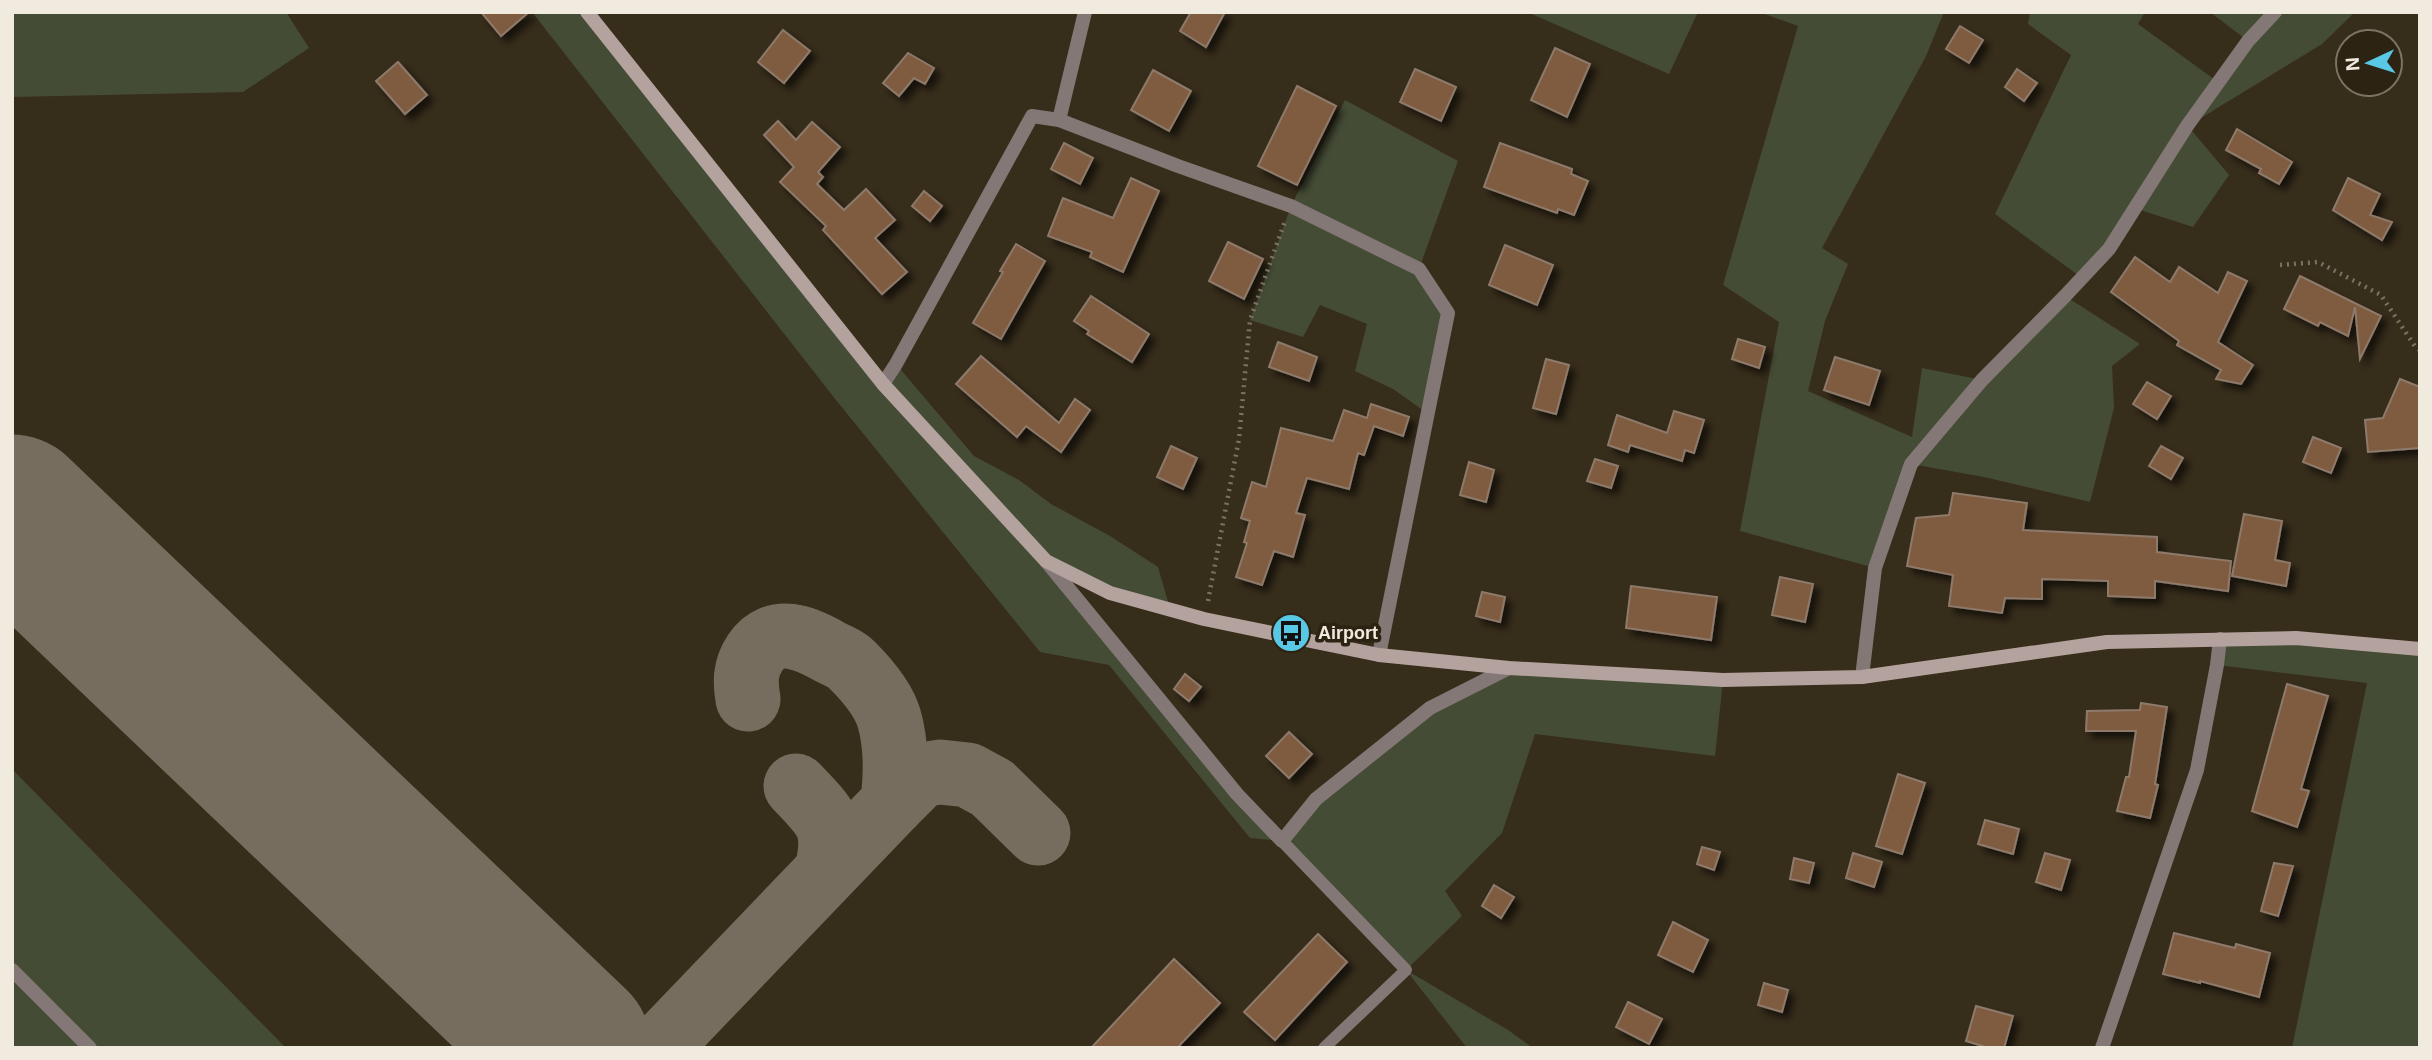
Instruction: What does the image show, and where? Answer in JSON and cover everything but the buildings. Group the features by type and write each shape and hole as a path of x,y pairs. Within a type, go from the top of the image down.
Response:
{"main road":[{"path":"587,12 883,384 1046,561 1110,593 1204,619 1379,655 1510,668 1723,680 1862,677 2106,642 2296,638 2420,649"}],"street":[{"path":"1059,120 1085,12"},
{"path":"1862,677 1875,568 1911,464 1982,380 2109,249 2195,115 2248,41 2275,12"},
{"path":"883,384 1032,116 1059,120 1291,206 1419,269 1448,313 1379,655"},
{"path":"1046,561 1237,794 1282,841 1316,799 1430,708 1510,668"},
{"path":"2102,1048 2197,770 2220,639"},
{"path":"12,970 90,1048"}],"lane":[{"path":"1282,841 1406,970 1324,1048"}],"path":[{"path":"1204,619 1239,439 1250,320 1291,206"},
{"path":"2280,265 2318,262 2381,295 2416,348 2420,350"}],"green space":[{"path":"12,12 286,12 309,48 243,92 12,97"},
{"path":"532,12 587,12 883,383 896,364 974,456 1019,480 1051,504 1110,536 1158,567 1171,612 1048,562 1282,840 1316,799 1430,708 1509,668 1723,680 1715,756 1535,734 1502,833 1445,891 1462,916 1406,970 1282,841 1250,838 1109,665 1040,652 836,400"},
{"path":"1527,12 1698,12 1669,74"},
{"path":"1759,12 1944,12 1926,56 1822,248 1848,264 1825,321 1808,391 1912,437 1922,368 1982,380 2065,296 2140,344 2112,366 2114,408 2090,502 1984,477 1911,464 1875,568 1740,531 1779,322 1723,285 1798,26"},
{"path":"2030,12 2145,12 2138,24 2218,82 2248,41 2210,12 2355,12 2338,28 2334,28 2334,32 2322,44 2188,126 2229,175 2193,227 2134,208 2082,278 1995,214 2071,55 2028,24"},
{"path":"1345,100 1458,161 1419,269 1448,313 1427,413 1393,389 1355,371 1367,324 1320,305 1303,337 1250,320 1291,206"},
{"path":"2220,639 2420,649 2420,1048 2292,1048 2367,683 2217,665"},
{"path":"12,769 286,1048 12,1048"},
{"path":"1406,970 1508,1030 1533,1048 1467,1048"}],"taxiway":[{"path":"658,1048 893,803 895,760 889,718 874,690 848,661 791,636 771,639 755,653 749,664 746,681 748,699"},
{"path":"893,803 921,775 940,772 968,775 992,788 1038,833"},
{"path":"796,786 827,824 831,843 827,871"}],"runway":[{"path":"12,515 571,1048"}],"place":[{"name":"Airport","path":"1291,633"}]}
